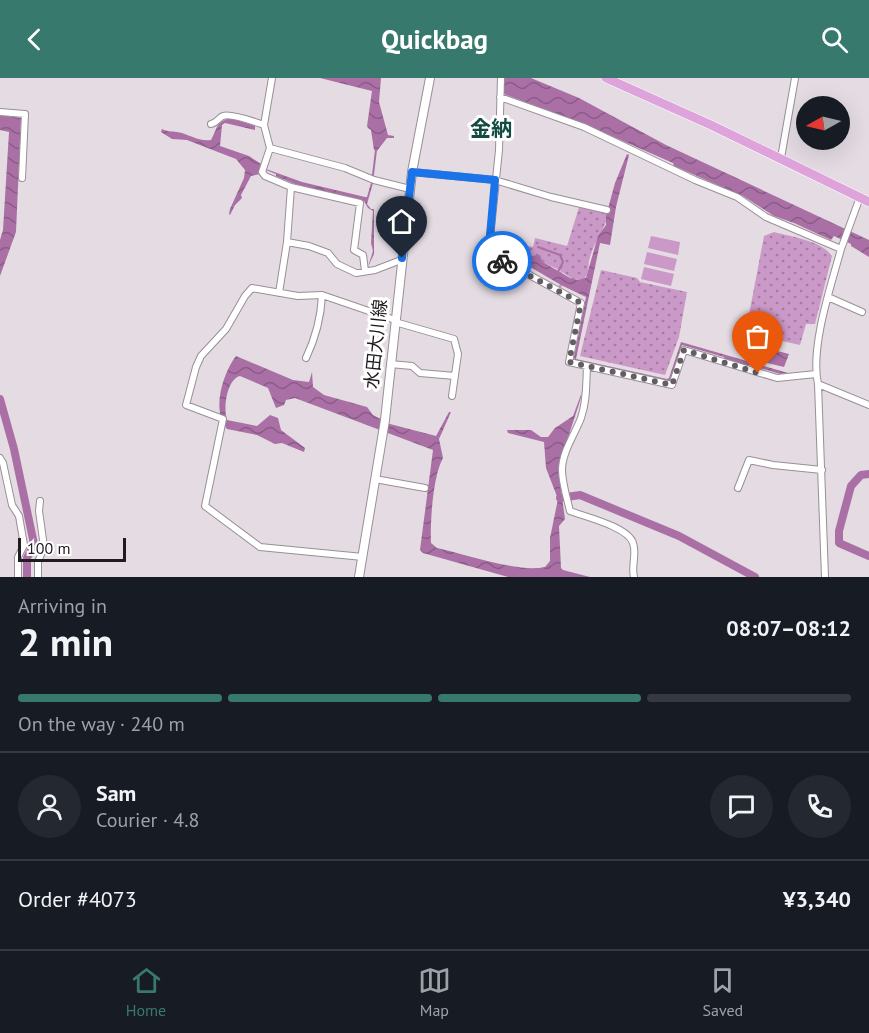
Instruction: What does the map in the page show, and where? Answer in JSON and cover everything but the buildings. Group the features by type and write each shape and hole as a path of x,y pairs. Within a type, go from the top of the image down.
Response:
{"main road":[{"name":"水田大川線","path":"359,577 385,420 412,172 430,78"},
{"path":"606,78 781,158 864,200"}],"street":[{"path":"272,78 264,125 270,148 262,172 265,176 291,187 360,203 354,250 363,255 365,271"},
{"path":"501,78 499,150 488,258 500,260 581,303 569,362 672,385 684,350 777,378 816,374"},
{"path":"781,158 795,78"},
{"path":"500,97 585,127 694,180 737,197 766,217 842,246"},
{"path":"0,112 25,114 22,178"},
{"path":"211,124 223,116 231,116 264,125"},
{"path":"270,148 345,168 374,180 410,189"},
{"path":"412,172 495,180 551,197 608,210"},
{"path":"279,293 287,242 291,187"},
{"path":"825,577 816,362 828,297 847,229 864,200"},
{"path":"287,242 309,246 328,253 337,264 356,273 375,270 401,260"},
{"path":"363,557 260,547 205,506 223,419 186,405 201,356 226,329 250,290 255,288 298,296 322,296 454,339 458,354 452,396"},
{"path":"306,358 316,337 321,316 322,296"},
{"path":"828,297 862,312"},
{"path":"390,364 412,366 420,373 455,376"},
{"path":"587,367 585,402 581,418 568,445 562,469 570,511 622,530 631,537 634,546 634,577"},
{"path":"818,384 869,405"},
{"path":"0,458 12,505 19,516 24,545 18,557 18,577"},
{"path":"738,488 749,460 822,470"},
{"path":"375,478 426,488"},
{"path":"38,577 38,562 44,547 39,511 40,501"}],"shaded area":[{"path":"580,204 609,212 591,254 588,273 584,279 574,280 562,272 565,280 561,288 558,287 562,281 558,275 561,271 543,262 541,257 531,256 493,242 493,238 533,247 535,238 567,246"},
{"path":"774,232 821,246 832,256 815,324 806,324 800,345 755,335 747,325 764,236"},
{"path":"651,236 680,242 678,255 648,248"},
{"path":"647,252 677,259 674,271 644,264"},
{"path":"644,267 674,274 671,286 641,279"},
{"path":"601,270 637,278 640,282 687,292 679,337 665,375 580,356"}],"water":[{"path":"320,78 381,78 379,102 388,135 394,138 387,138 377,151 374,150 371,130 367,126 372,91"},
{"path":"504,78 531,78 579,98 666,145 869,240 869,257 851,244 834,236 831,240 774,216 743,196 674,166 673,163 584,124 504,94"},
{"path":"0,115 21,118 16,232 0,276 0,240 3,230 9,132 0,130"},
{"path":"231,118 255,126 255,130 225,123 222,125 220,146 249,156 261,164 260,174 251,176 241,195 242,198 230,215 230,209 244,178 245,170 236,159 187,140 172,139 161,132 162,129 202,140 211,140 219,124"},
{"path":"627,154 629,155 616,207 610,245 600,243 576,359 667,379 681,342 788,373 780,374 747,366 682,345 671,379 668,381 575,361 586,297 508,254 493,252 494,244 531,256 540,255 543,262 570,278 577,280 586,278 598,236 606,225 606,216 615,183"},
{"path":"266,169 302,182 365,197 373,183 367,204 374,209 374,254 368,267 373,251 371,243 373,211 368,208 364,201 295,184"},
{"path":"762,347 789,354 784,367 759,361"},
{"path":"236,356 293,380 309,382 312,372 313,387 324,395 367,407 373,415 390,424 436,436 451,412 439,439 443,458 435,487 431,543 437,548 521,567 545,567 550,561 550,538 558,499 546,468 544,442 508,433 507,430 531,430 541,437 548,437 555,428 573,416 582,392 558,468 565,519 559,526 561,568 590,577 508,577 423,553 420,550 433,450 295,398 286,400 284,405 276,408 268,388 240,376 232,382 229,388 227,420 257,426 270,415 278,418 281,430 305,448 304,452 282,443 275,444 257,435 227,429 222,421 219,402 223,382"}],"waterway":[{"path":"372,183 376,150"},
{"path":"538,247 560,255 563,262 558,272"},
{"path":"0,399 14,449 34,544 27,558 27,577"},
{"path":"869,474 861,475 851,486 839,531 839,543 869,556"},
{"path":"560,498 580,495 679,536 755,577"}],"way so far":[{"path":"502,261 581,303 569,362 672,385 684,350 758,373"}],"district":[{"name":"金納","path":"491,129"}],"route":[{"path":"402,258 412,172 495,180 488,258 502,261"}]}
